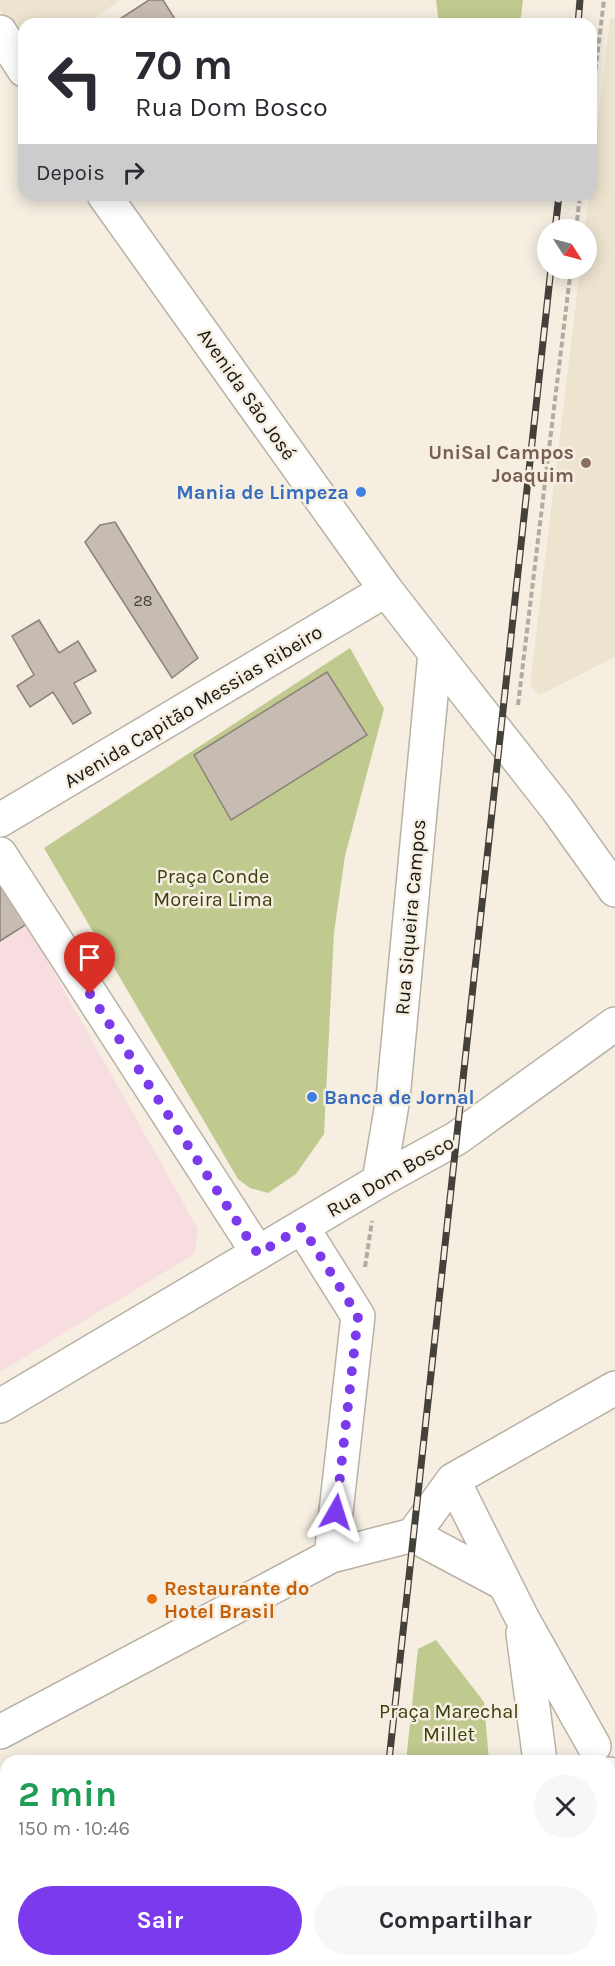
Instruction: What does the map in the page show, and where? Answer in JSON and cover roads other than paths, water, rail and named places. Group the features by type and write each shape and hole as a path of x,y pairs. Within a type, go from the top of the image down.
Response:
{"street":[{"path":"0,32 18,60"},
{"name":"Avenida São José","path":"108,201 386,590 435,652 509,722 558,810 615,890"},
{"name":"Avenida Capitão Messias Ribeiro","path":"0,820 386,590"},
{"name":"Rua Siqueira Campos","path":"378,1181 393,1098 435,652"},
{"path":"0,854 258,1254"},
{"name":"Rua Dom Bosco","path":"0,1406 378,1181 457,1138 615,1024"},
{"path":"302,1227 358,1316 331,1556"},
{"path":"0,1732 331,1556 413,1536 453,1480 615,1388"},
{"path":"453,1480 590,1755"},
{"path":"413,1536 505,1584"},
{"path":"521,1616 539,1755"}],"railway":[{"path":"578,18 580,0"},
{"path":"556,219 558,201"},
{"path":"390,1755 550,279"}],"place":[{"name":"UniSal Campos Joaquim","path":"586,463"},
{"name":"Mania de Limpeza","path":"361,492"},
{"name":"Banca de Jornal","path":"312,1097"},
{"name":"Restaurante do Hotel Brasil","path":"152,1599"}],"park label":[{"name":"Praça Conde Moreira Lima","path":"213,888"},
{"name":"Praça Marechal Millet","path":"449,1722"}]}
